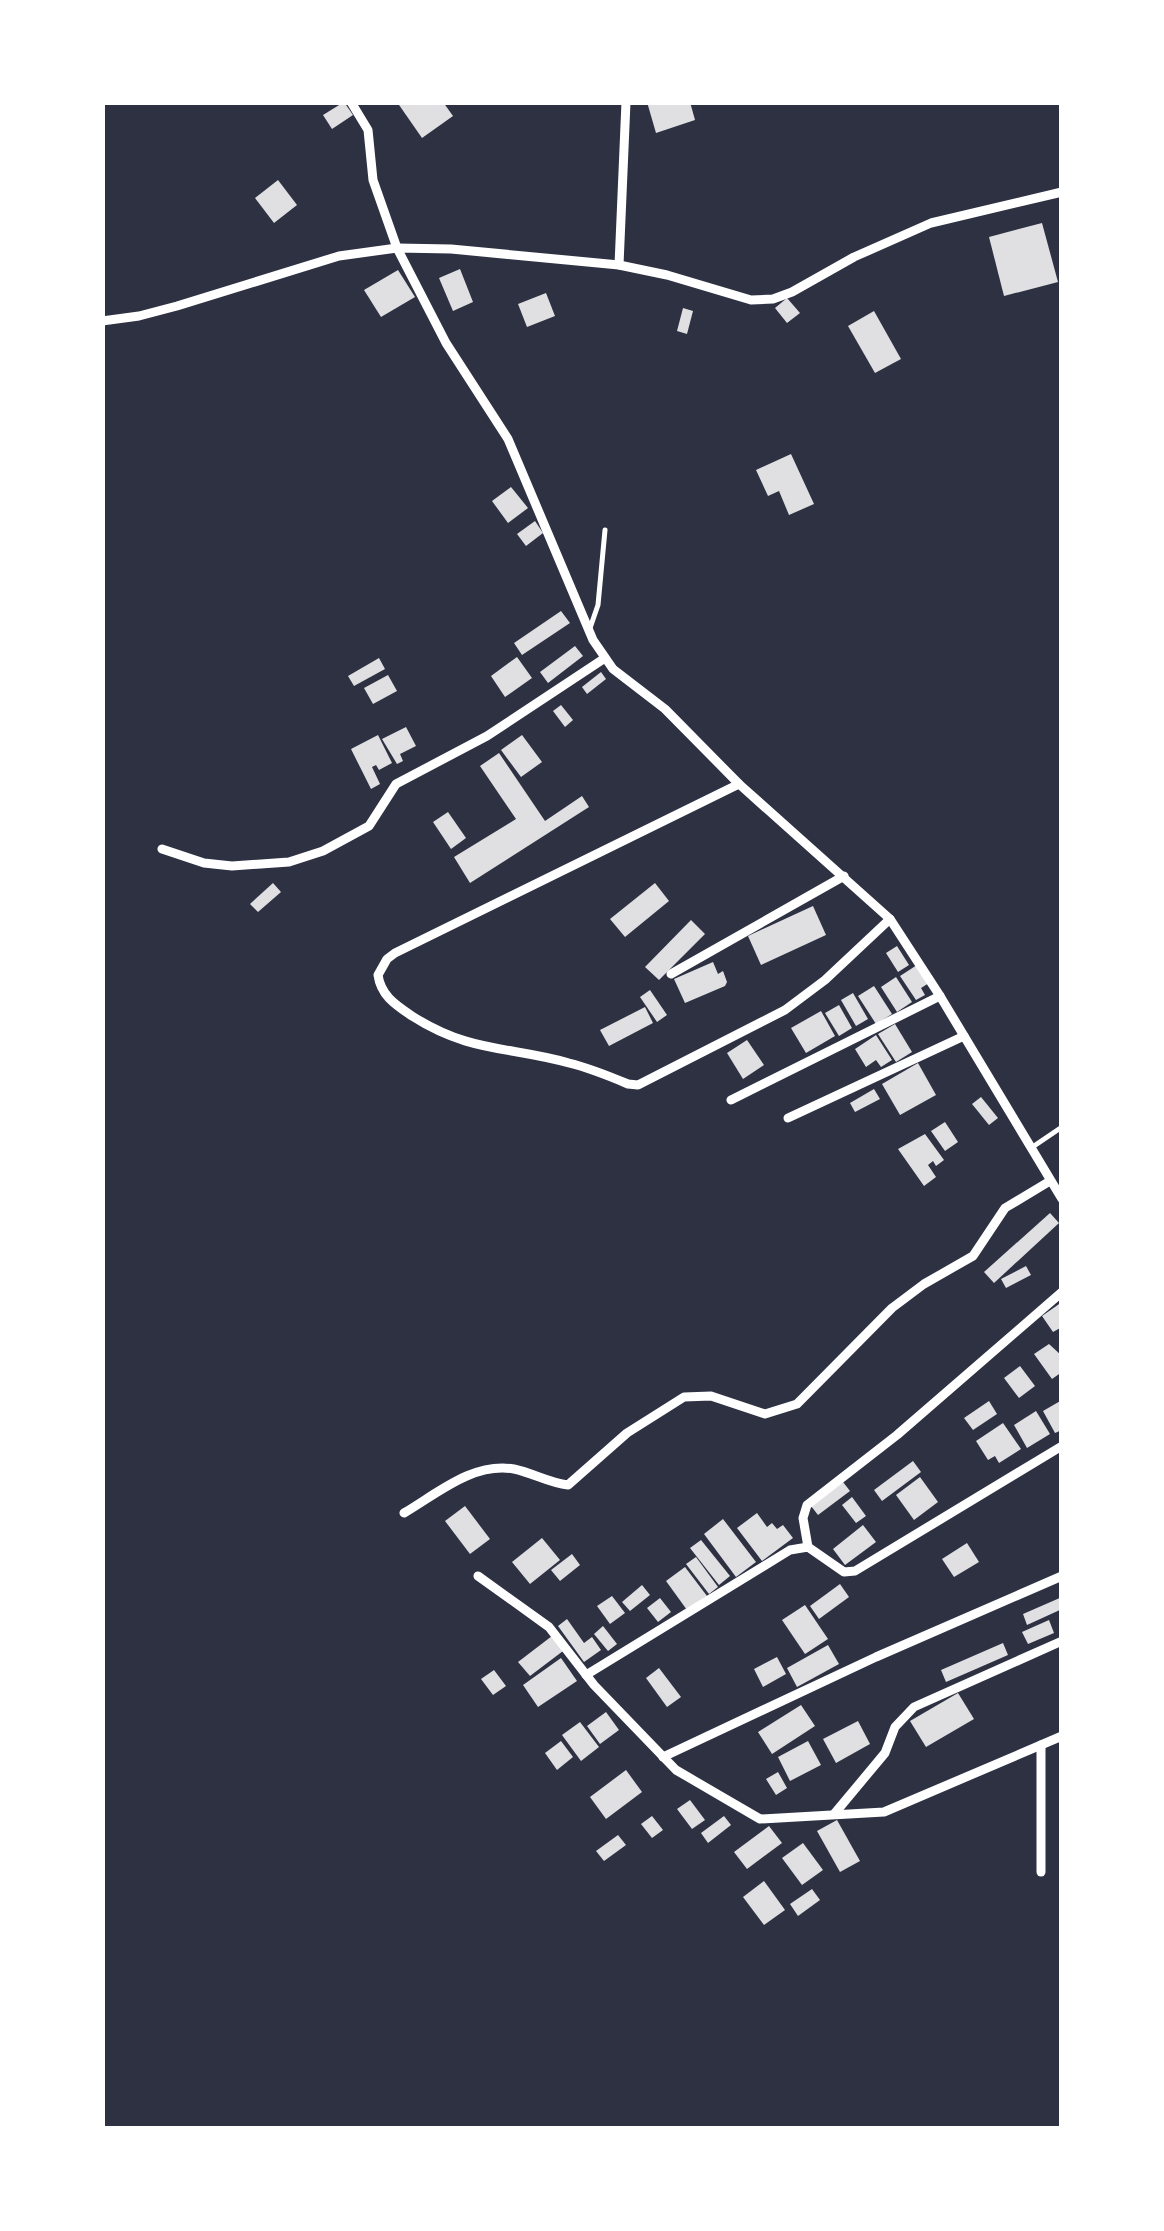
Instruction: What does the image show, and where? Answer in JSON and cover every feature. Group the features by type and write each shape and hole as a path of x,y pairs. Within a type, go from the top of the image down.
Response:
{"street":[{"path":"352,102 368,130 372,180 397,248 446,343 508,439 588,633 622,677 665,709 739,784 890,919 1062,1200"},
{"path":"619,265 626,102"},
{"path":"102,320 177,306 339,256 397,248 452,249 619,265 667,274 752,300 773,299 932,223 1062,192"},
{"path":"162,850 204,864 232,866 289,862 324,851 369,826 396,784 487,736 605,658"},
{"path":"739,784 395,953 387,958 378,976 383,992 394,1004 434,1030 458,1040 494,1051 566,1062 638,1085 784,1010 825,980 890,919"},
{"path":"671,974 844,876"},
{"path":"731,1100 940,996"},
{"path":"788,1118 964,1036"},
{"path":"404,1513 470,1474 489,1468 528,1472 568,1485 627,1433 684,1397 711,1396 764,1414 797,1404 892,1308 973,1256 1005,1208 1050,1182"},
{"path":"808,1547 803,1518 808,1504 897,1435 1062,1292"},
{"path":"586,1676 790,1550 808,1547 844,1572 855,1571 1062,1446"},
{"path":"478,1576 549,1627 634,1730 688,1779 760,1819 884,1812 1062,1736"},
{"path":"663,1757 876,1657 1062,1576"},
{"path":"835,1813 885,1753 895,1727 914,1706 1062,1641"},
{"path":"1041,1745 1042,1872"}],"lane":[{"path":"588,633 598,605 605,530"},
{"path":"1031,1148 1062,1128"}],"building":[{"path":"344,102 353,115 332,129 323,115"},
{"path":"397,102 443,102 453,116 422,138"},
{"path":"647,102 690,102 695,120 656,133"},
{"path":"278,180 297,205 274,223 255,198"},
{"path":"1042,223 1058,282 1004,296 989,237"},
{"path":"460,269 473,302 453,311 439,278"},
{"path":"398,270 415,297 381,317 364,290"},
{"path":"546,293 555,316 527,327 518,304"},
{"path":"787,298 800,313 787,323 775,308"},
{"path":"683,308 693,311 687,334 677,331"},
{"path":"874,311 901,359 875,373 848,326"},
{"path":"791,454 814,504 789,515 779,491 768,496 756,470"},
{"path":"511,487 528,508 508,523 492,501"},
{"path":"535,521 543,533 526,546 517,534"},
{"path":"561,611 570,623 522,655 514,643"},
{"path":"575,646 583,656 548,683 540,672"},
{"path":"517,657 532,678 505,697 491,676"},
{"path":"379,658 385,669 354,686 348,676"},
{"path":"601,672 606,679 587,694 582,687"},
{"path":"388,675 397,691 373,704 364,688"},
{"path":"561,705 573,720 565,727 553,711"},
{"path":"406,727 416,746 400,754 403,761 397,764 382,739"},
{"path":"378,735 392,763 379,770 376,765 372,767 380,784 371,789 351,749"},
{"path":"522,735 542,762 521,777 501,750"},
{"path":"499,753 545,821 582,796 589,807 470,883 454,857 516,819 480,766"},
{"path":"448,812 466,838 451,849 433,822"},
{"path":"273,883 281,892 258,912 250,904"},
{"path":"655,883 669,901 625,937 610,919"},
{"path":"813,906 826,935 761,965 748,936"},
{"path":"691,920 705,934 659,980 645,967"},
{"path":"897,946 909,965 898,972 886,953"},
{"path":"713,962 718,974 723,971 725,986 685,1003 674,979"},
{"path":"917,965 929,983 921,988 925,995 916,1000 900,976"},
{"path":"896,977 912,1002 897,1012 881,987"},
{"path":"874,986 892,1014 876,1024 858,996"},
{"path":"650,990 667,1015 657,1022 640,997"},
{"path":"853,993 868,1019 856,1026 841,1000"},
{"path":"839,1005 852,1028 839,1036 825,1013"},
{"path":"645,1007 653,1023 609,1046 600,1030"},
{"path":"821,1011 835,1036 806,1053 791,1028"},
{"path":"895,1024 912,1052 896,1062 878,1034"},
{"path":"876,1035 892,1060 881,1067 876,1060 866,1067 855,1049"},
{"path":"747,1040 764,1065 743,1079 727,1053"},
{"path":"918,1063 936,1095 900,1115 882,1084"},
{"path":"874,1089 880,1099 855,1112 850,1103"},
{"path":"981,1097 998,1118 989,1125 972,1104"},
{"path":"945,1122 958,1142 945,1151 931,1131"},
{"path":"925,1134 944,1160 936,1166 933,1161 928,1165 936,1177 924,1186 898,1149"},
{"path":"1050,1213 1059,1223 994,1283 984,1272"},
{"path":"1026,1266 1031,1275 1006,1288 1001,1279"},
{"path":"1062,1302 1062,1327 1053,1332 1042,1316"},
{"path":"1049,1344 1062,1356 1062,1372 1052,1379 1034,1354"},
{"path":"1020,1366 1035,1386 1019,1398 1004,1378"},
{"path":"1062,1400 1062,1430 1055,1433 1043,1411"},
{"path":"989,1401 997,1414 973,1430 964,1418"},
{"path":"1036,1411 1050,1434 1027,1448 1014,1425"},
{"path":"1003,1423 1021,1449 999,1463 995,1456 988,1460 976,1441"},
{"path":"913,1461 921,1472 882,1501 874,1490"},
{"path":"920,1477 938,1502 914,1520 896,1495"},
{"path":"843,1482 850,1491 818,1515 811,1506"},
{"path":"852,1497 866,1516 856,1523 842,1505"},
{"path":"465,1506 490,1539 470,1554 445,1521"},
{"path":"757,1513 767,1527 772,1523 777,1529 783,1525 793,1538 762,1561 737,1528"},
{"path":"723,1519 756,1562 736,1577 704,1534"},
{"path":"863,1525 876,1542 845,1565 833,1549"},
{"path":"542,1538 560,1560 530,1584 512,1562"},
{"path":"701,1540 730,1576 719,1585 690,1548"},
{"path":"967,1543 979,1562 954,1577 942,1559"},
{"path":"572,1554 580,1565 560,1581 551,1570"},
{"path":"696,1557 718,1587 709,1594 686,1564"},
{"path":"685,1567 707,1596 687,1610 666,1581"},
{"path":"840,1584 849,1597 819,1619 810,1606"},
{"path":"642,1585 650,1595 630,1611 622,1602"},
{"path":"612,1596 625,1613 610,1624 597,1606"},
{"path":"1062,1597 1062,1609 1027,1625 1023,1614"},
{"path":"660,1598 671,1612 658,1622 647,1608"},
{"path":"805,1605 828,1639 805,1654 782,1620"},
{"path":"567,1619 584,1643 592,1637 601,1650 584,1662 558,1626"},
{"path":"1049,1620 1054,1633 1028,1644 1022,1632"},
{"path":"603,1626 617,1644 608,1651 594,1634"},
{"path":"552,1636 563,1651 530,1676 518,1662"},
{"path":"1003,1643 1008,1655 946,1682 941,1670"},
{"path":"828,1645 839,1664 797,1687 787,1668"},
{"path":"777,1657 786,1674 763,1687 754,1669"},
{"path":"561,1658 577,1681 538,1707 523,1685"},
{"path":"659,1668 681,1697 667,1707 646,1678"},
{"path":"494,1670 506,1686 493,1695 481,1679"},
{"path":"958,1693 974,1719 926,1747 910,1721"},
{"path":"801,1705 815,1726 772,1754 758,1732"},
{"path":"606,1712 619,1730 600,1744 587,1726"},
{"path":"858,1721 870,1744 836,1763 823,1739"},
{"path":"580,1722 599,1747 581,1761 562,1735"},
{"path":"561,1741 573,1757 557,1770 545,1753"},
{"path":"808,1741 821,1765 790,1781 778,1757"},
{"path":"626,1770 642,1792 606,1819 590,1797"},
{"path":"778,1772 787,1788 776,1795 766,1779"},
{"path":"690,1800 705,1820 692,1829 677,1809"},
{"path":"652,1816 663,1830 652,1838 641,1824"},
{"path":"724,1816 731,1825 708,1843 701,1833"},
{"path":"837,1820 860,1861 840,1872 817,1831"},
{"path":"769,1826 782,1843 747,1869 734,1852"},
{"path":"618,1835 626,1845 604,1861 596,1851"},
{"path":"803,1843 823,1870 802,1885 782,1858"},
{"path":"764,1881 785,1910 764,1925 743,1897"},
{"path":"812,1889 820,1900 798,1916 790,1904"}]}
